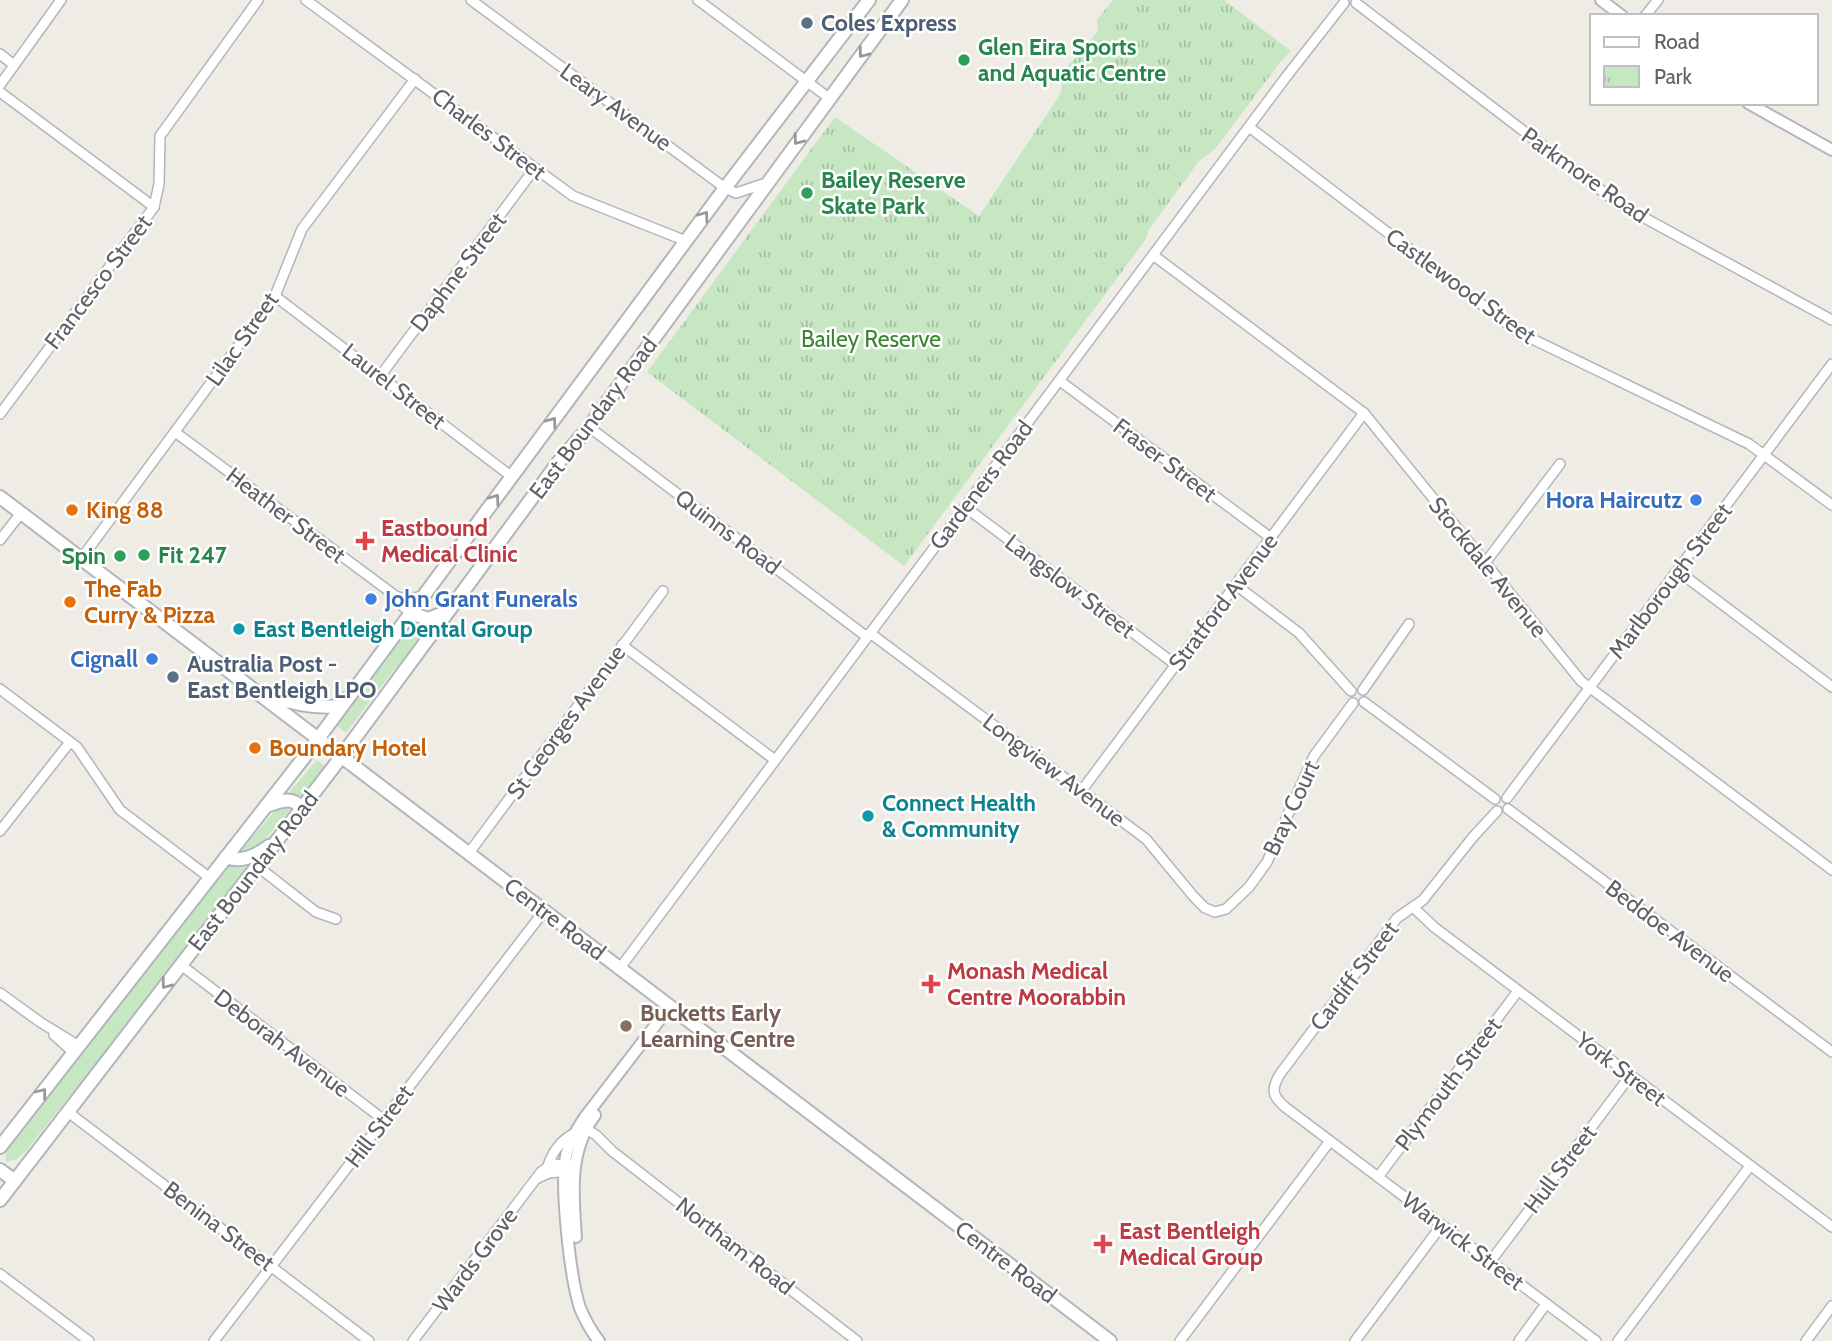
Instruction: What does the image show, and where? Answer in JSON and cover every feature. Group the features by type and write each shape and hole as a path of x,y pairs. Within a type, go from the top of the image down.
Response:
{"main road":[{"name":"East Boundary Road","path":"0,1147 318,739 725,188 869,0"},
{"name":"East Boundary Road","path":"0,1200 342,757 557,464 589,427 902,0"},
{"name":"Centre Road","path":"0,497 1110,1341"},
{"path":"411,613 432,619 452,608"},
{"path":"254,690 295,705 328,708 342,706"},
{"path":"266,806 288,799 302,808"},
{"path":"226,857 237,860 253,856 281,834"},
{"path":"0,1170 15,1181"}],"street":[{"path":"0,85 61,0"},
{"name":"Francesco Street","path":"0,414 154,206 159,184 160,136 258,0"},
{"name":"Charles Street","path":"306,0 573,196 686,241"},
{"name":"Leary Avenue","path":"471,0 725,188"},
{"path":"698,0 830,98"},
{"path":"1601,0 1619,14"},
{"path":"1343,2 1350,6 1356,1"},
{"name":"Parkmore Road","path":"1356,1 1619,204 1832,320"},
{"name":"Gardeners Road","path":"620,968 1343,2"},
{"path":"0,54 14,65"},
{"name":"Lilac Street","path":"81,559 275,296 303,229 415,79"},
{"path":"0,92 154,206"},
{"path":"1752,105 1832,150"},
{"name":"Castlewood Street","path":"1249,127 1521,335 1749,444 1832,505"},
{"name":"Daphne Street","path":"381,375 535,168"},
{"path":"725,188 736,193 766,183"},
{"name":"Stockdale Avenue","path":"1153,255 1364,413 1570,669 1590,688 1832,870"},
{"name":"Laurel Street","path":"275,296 512,477"},
{"name":"Marlborough Street","path":"1507,797 1832,364"},
{"name":"Fraser Street","path":"1060,381 1271,538"},
{"name":"Stratford Avenue","path":"1082,790 1364,413"},
{"name":"Quinns Road","path":"589,427 869,635"},
{"name":"Heather Street","path":"175,432 397,597 400,604 411,613"},
{"path":"1485,563 1560,464"},
{"name":"Langslow Street","path":"965,507 1176,665"},
{"path":"0,540 21,513"},
{"path":"1678,571 1832,687"},
{"path":"1236,585 1299,633 1351,691"},
{"name":"St Georges Avenue","path":"469,853 663,591"},
{"path":"397,597 408,599 424,596"},
{"path":"1363,690 1409,625"},
{"name":"Longview Avenue","path":"869,635 1146,839 1205,908 1215,912 1226,909"},
{"path":"622,645 775,760"},
{"path":"1355,688 1363,690 1366,694 1364,702 1359,705 1353,703 1349,696 1351,691 1355,688"},
{"path":"0,689 81,752 120,810 210,878"},
{"path":"1364,702 1495,799"},
{"name":"Bray Court","path":"1226,909 1249,887 1268,862 1314,756 1353,703"},
{"path":"0,831 70,742"},
{"path":"1507,797 1510,802 1508,810 1504,813 1497,811 1493,807 1495,799 1507,797"},
{"name":"Beddoe Avenue","path":"1508,810 1832,1052"},
{"name":"Cardiff Street","path":"1330,1141 1279,1101 1273,1094 1275,1083 1397,918 1423,900 1497,811"},
{"path":"257,866 316,912 336,919"},
{"name":"York Street","path":"1413,907 1427,922 1832,1227"},
{"name":"Hill Street","path":"214,1341 544,911"},
{"name":"Deborah Avenue","path":"181,965 384,1120"},
{"name":"Plymouth Street","path":"1378,1177 1518,990"},
{"path":"0,993 76,1049"},
{"path":"599,1341 583,1315 576,1292 566,1210 568,1168 575,1157 581,1130 661,1018 673,1009"},
{"name":"Hull Street","path":"1490,1262 1630,1076"},
{"name":"Benina Street","path":"68,1112 369,1341"},
{"name":"Northam Road","path":"581,1130 858,1341"},
{"name":"Wards Grove","path":"413,1341 548,1166 556,1149 567,1138 581,1130"},
{"path":"1180,1341 1330,1141"},
{"name":"Warwick Street","path":"1330,1141 1596,1341"},
{"path":"548,1166 568,1168"},
{"path":"1618,1341 1750,1166"},
{"path":"537,1179 568,1168"},
{"path":"568,1168 583,1292 589,1314 607,1341"},
{"path":"1354,1341 1441,1226"},
{"path":"0,1274 89,1341"},
{"path":"1519,1341 1546,1304"},
{"path":"1806,1341 1832,1306"}],"green space":[{"name":"Bailey Reserve","path":"1113,0 1224,0 1291,51 1215,149 1199,161 1149,229 1146,239 904,566 647,372 835,117 979,216 1061,93 1063,72 1098,31 1097,20"},
{"path":"414,620 430,626 346,733 336,725"},
{"path":"317,760 326,767 303,798 287,795"},
{"path":"279,806 292,807 261,844 239,853"},
{"path":"251,862 96,1066 25,1152 17,1159 6,1162 6,1153 13,1140 227,865"}],"place":[{"name":"Coles Express","path":"807,23"},
{"name":"Glen Eira Sports and Aquatic Centre","path":"964,60"},
{"name":"Bailey Reserve Skate Park","path":"807,193"},
{"name":"Hora Haircutz","path":"1696,500"},
{"name":"King 88","path":"72,510"},
{"name":"Eastbound Medical Clinic","path":"365,541"},
{"name":"Fit 247","path":"144,555"},
{"name":"Spin","path":"120,556"},
{"name":"John Grant Funerals","path":"371,599"},
{"name":"The Fab Curry & Pizza","path":"70,602"},
{"name":"East Bentleigh Dental Group","path":"239,629"},
{"name":"Cignall","path":"152,659"},
{"name":"Australia Post - East Bentleigh LPO","path":"173,677"},
{"name":"Boundary Hotel","path":"255,748"},
{"name":"Connect Health & Community","path":"868,816"},
{"name":"Monash Medical Centre Moorabbin","path":"931,984"},
{"name":"Bucketts Early Learning Centre","path":"626,1026"},
{"name":"East Bentleigh Medical Group","path":"1103,1244"}]}
